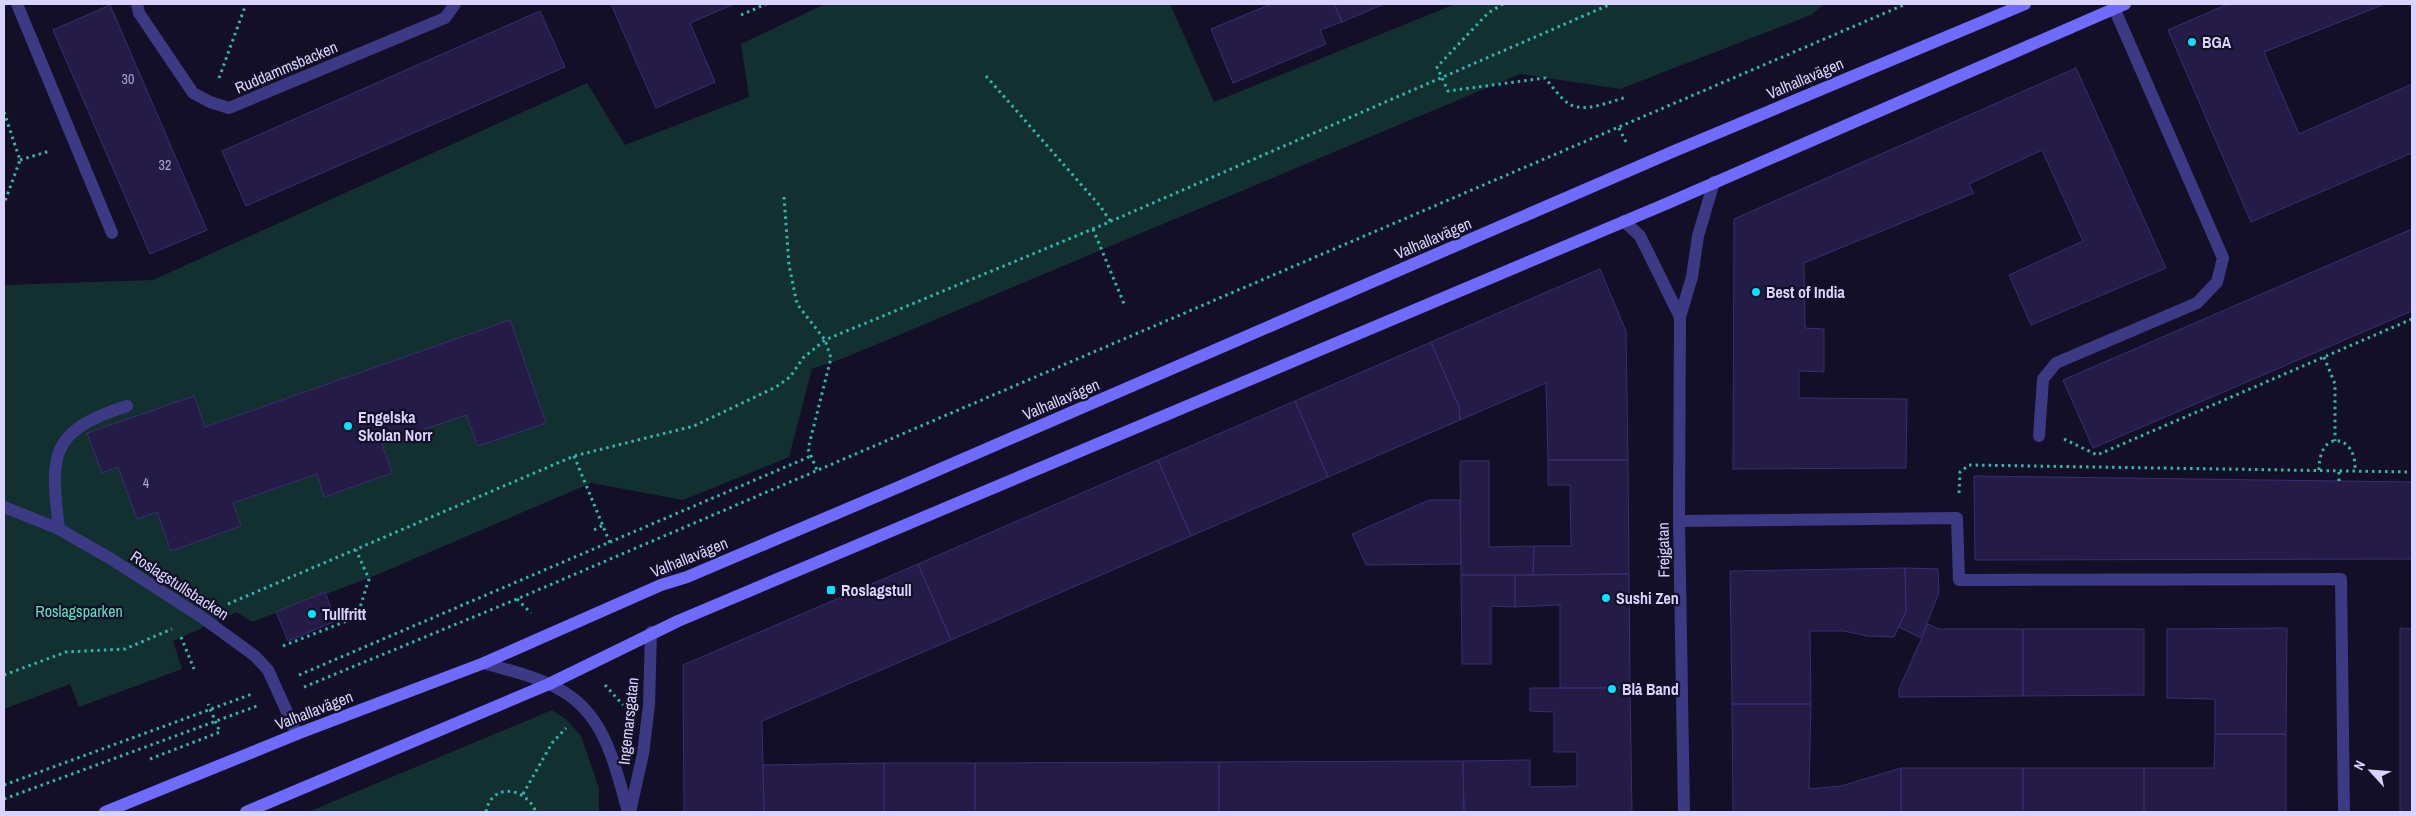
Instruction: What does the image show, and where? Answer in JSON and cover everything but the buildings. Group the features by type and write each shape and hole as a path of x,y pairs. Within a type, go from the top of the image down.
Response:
{"main road":[{"name":"Valhallavägen","path":"105,812 297,734 484,663 661,585 687,577 901,486 1672,152 2025,4"},
{"path":"246,812 549,684 651,632 1624,221 2120,6"}],"street":[{"path":"17,4 73,143 112,233"},
{"name":"Ruddammsbacken","path":"137,4 139,13 193,93 210,102 229,108 445,18 454,4"},
{"path":"2039,431 2043,379 2056,363 2197,303 2217,282 2223,258 2120,6"},
{"name":"Frejgatan","path":"1684,812 1679,521 1680,317 1692,277 1698,236 1714,182"},
{"name":"Frejgatan","path":"1624,221 1640,236 1680,317"},
{"path":"60,529 55,489 57,454 70,433 96,416 127,406"},
{"name":"Roslagstullsbacken","path":"4,507 60,529 111,559 200,616 264,664 297,734"},
{"path":"1679,521 1957,518 1959,580 2341,579 2344,812"},
{"name":"Ingemarsgatan","path":"629,812 643,754 649,705 651,632"},
{"name":"Ingemarsgatan","path":"484,663 549,684 574,698 588,712 610,751 629,812"}],"path":[{"path":"210,102 246,4"},
{"path":"741,15 766,4"},
{"path":"1503,4 1488,13 1437,67 1448,91 1545,78 1569,104 1578,107 1600,105 1624,98"},
{"path":"4,675 66,652 125,649 574,456 694,426 776,387 790,377 803,358 825,340 1093,230 1611,4"},
{"name":"Valhallavägen","path":"4,799 215,721 278,691 517,599 1906,4"},
{"path":"986,76 1100,206 1111,222"},
{"path":"4,112 20,160 4,204"},
{"path":"20,160 73,143"},
{"path":"784,196 789,264 797,304 825,340 831,358 808,449 817,470"},
{"path":"1093,230 1125,306"},
{"path":"2039,431 2097,455 2412,319"},
{"path":"2324,357 2336,384 2335,441"},
{"path":"2319,470 2320,454 2323,448 2328,443 2335,441 2346,445 2353,452 2356,470"},
{"path":"574,456 610,543"},
{"path":"4,785 210,709 278,691 811,456"},
{"path":"1969,465 2412,472"},
{"path":"2339,471 2339,480"},
{"path":"594,530 603,525"},
{"path":"276,644 284,647 357,617 369,579 356,550"},
{"path":"177,626 194,669"},
{"path":"150,759 220,732 208,704"},
{"path":"523,794 552,743 569,726"},
{"path":"486,812 492,799 501,793 512,791 523,794 531,802 536,812"}],"green space":[{"name":"Roslagsparken","path":"825,4 1170,4 1214,102 1455,4 1824,4 1811,15 1620,89 1520,74 844,358 812,369 789,457 683,500 591,483 374,576 252,622 237,612 173,641 182,669 79,707 70,684 4,709 4,285 153,280 587,83 625,145 749,97 741,44"},
{"path":"552,710 567,720 581,736 599,788 599,812 308,812"}],"place":[{"name":"BGA","path":"2192,42"},
{"name":"Best of India","path":"1756,292"},
{"name":"Engelska Skolan Norr","path":"348,426"},
{"name":"Roslagstull","path":"831,590"},
{"name":"Sushi Zen","path":"1606,598"},
{"name":"Tullfritt","path":"312,614"},
{"name":"Blå Band","path":"1612,689"}]}
